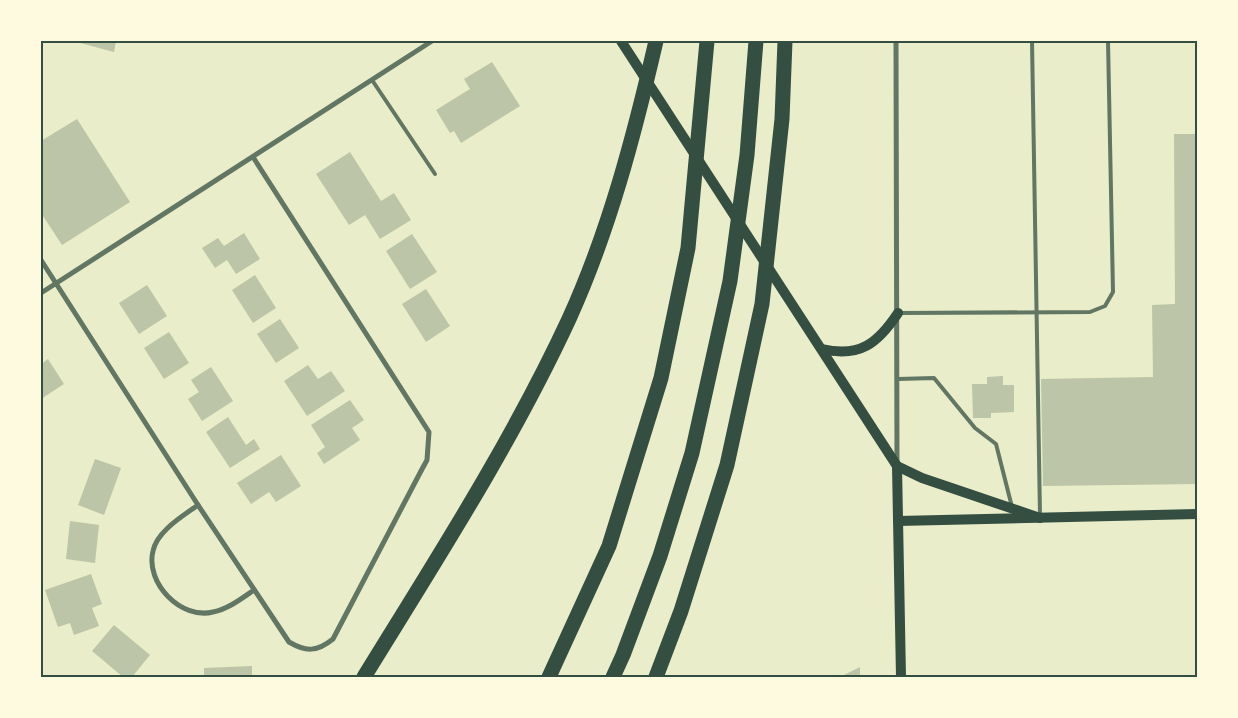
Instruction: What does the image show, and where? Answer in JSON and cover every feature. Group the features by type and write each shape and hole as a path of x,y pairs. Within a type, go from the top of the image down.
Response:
{"highway":[{"path":"364,677 515,428 570,317 615,196 638,120 656,41"},
{"path":"550,677 608,546 661,378 688,248 708,41"},
{"path":"613,677 624,655 660,556 692,453 730,281 747,155 756,41"},
{"path":"656,677 681,611 727,465 762,304 782,120 785,41"}],"main road":[{"path":"621,41 897,466 902,677"},
{"path":"822,348 842,352 874,342 898,313"},
{"path":"897,466 922,478 1040,518"},
{"path":"898,520 1197,514"}],"street":[{"path":"41,293 432,41"},
{"path":"896,41 897,466"},
{"path":"41,260 198,505 289,642 300,648 322,649 332,639 427,460 428,432 253,157"},
{"path":"198,505 164,532 152,550 155,577 163,590 173,602 198,613 212,613 226,608 254,590"}],"lane":[{"path":"1032,41 1040,518"},
{"path":"898,313 1090,312 1099,309 1108,302 1113,292 1108,41"},
{"path":"372,80 436,174"},
{"path":"898,380 934,378 975,428 996,444 1012,508"}],"building":[{"path":"73,41 116,41 114,52"},
{"path":"492,62 520,106 461,143 454,131 450,133 436,110 470,89 464,79"},
{"path":"77,119 130,202 62,245 41,213 41,141"},
{"path":"1174,134 1197,134 1197,484 1043,486 1041,379 1153,377 1152,305 1175,304"},
{"path":"350,152 381,201 394,193 411,220 380,239 365,215 349,225 316,174"},
{"path":"244,233 260,259 236,274 227,260 215,268 202,248 218,238 224,246"},
{"path":"412,234 437,272 410,289 386,251"},
{"path":"255,275 276,308 253,323 232,290"},
{"path":"147,285 167,316 139,334 119,303"},
{"path":"426,289 450,326 426,342 402,304"},
{"path":"280,319 299,348 276,363 257,334"},
{"path":"169,332 189,363 164,379 144,348"},
{"path":"48,359 64,384 41,399 41,364"},
{"path":"308,365 318,379 331,371 345,391 307,416 284,381"},
{"path":"211,367 233,401 202,421 188,399 199,392 191,380"},
{"path":"1003,376 1003,385 1014,385 1014,412 991,413 991,418 973,418 972,384 987,384 987,377"},
{"path":"350,400 364,420 352,428 360,440 324,464 317,453 325,447 311,425"},
{"path":"228,417 246,445 254,439 260,449 230,468 206,432"},
{"path":"281,455 301,486 276,502 269,492 251,504 237,483"},
{"path":"95,459 121,468 104,515 78,505"},
{"path":"70,521 99,525 95,563 66,559"},
{"path":"91,574 102,604 92,608 99,626 74,635 70,623 58,627 45,590"},
{"path":"114,625 150,655 132,677 123,677 92,651"},
{"path":"252,666 252,677 204,677 204,668"},
{"path":"860,667 860,677 840,677"}]}
